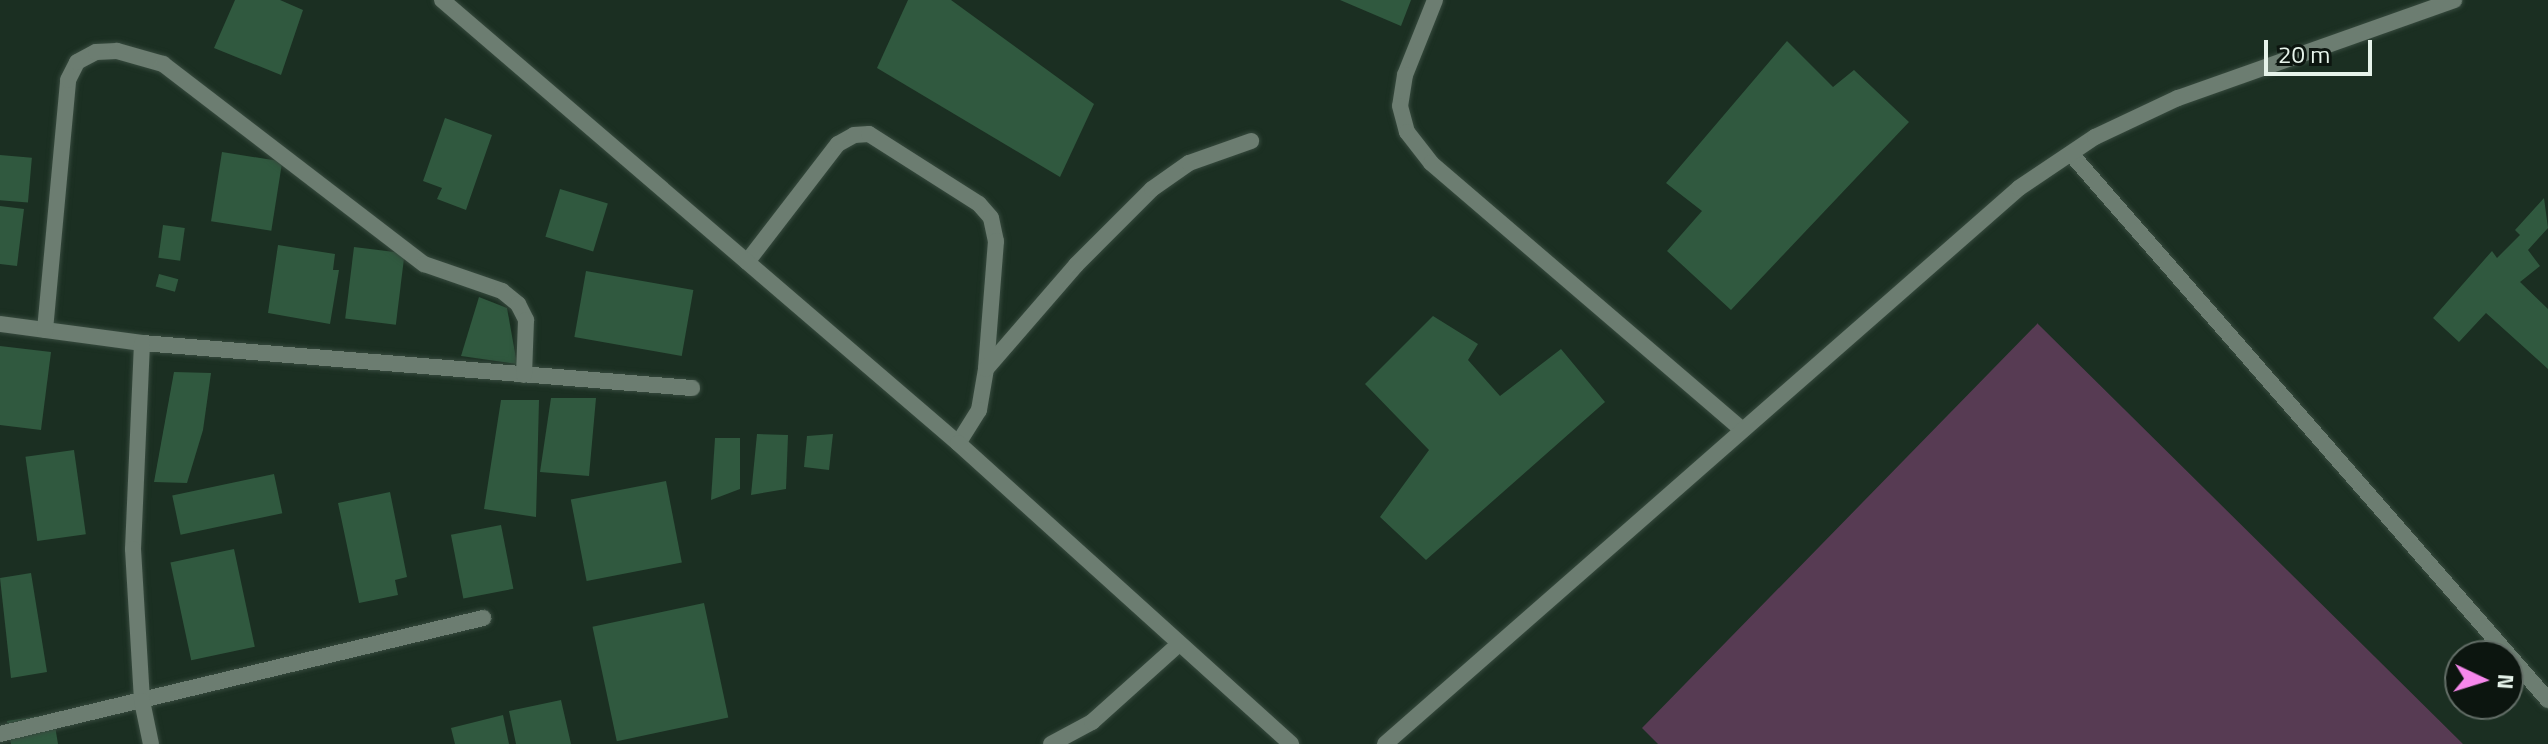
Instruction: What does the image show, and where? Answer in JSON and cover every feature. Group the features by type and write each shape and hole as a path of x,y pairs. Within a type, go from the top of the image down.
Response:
{"street":[{"path":"442,0 958,443 1291,744"},
{"path":"1435,0 1405,75 1400,106 1407,132 1431,163 1742,430"},
{"path":"1385,744 2019,188 2071,154 2178,98 2454,0"},
{"path":"45,330 68,80 77,62 96,52 117,51 163,64 424,264 502,291 518,304 526,320 524,375"},
{"path":"747,262 838,144 869,134 979,204 991,218 996,241 986,369 979,410 958,443"},
{"path":"986,369 1076,265 1152,189 1189,163 1251,141"},
{"path":"2071,154 2548,700"},
{"path":"0,324 142,343 692,388"},
{"path":"142,343 132,503 142,701 151,744"},
{"path":"0,734 483,618"},
{"path":"1051,744 1092,722 1179,644"}],"shaded area":[{"path":"2038,323 2463,744 1658,744 1642,728"}],"building":[{"path":"235,0 280,0 303,10 281,75 214,48"},
{"path":"908,0 951,0 1094,104 1060,177 877,68"},
{"path":"1340,0 1411,0 1401,26"},
{"path":"1787,41 1833,87 1854,70 1909,122 1731,310 1667,251 1702,211 1666,183"},
{"path":"445,118 492,135 466,210 437,199 442,188 423,181"},
{"path":"222,152 282,162 271,231 211,221"},
{"path":"0,155 32,158 28,203 0,200"},
{"path":"560,189 608,204 593,251 545,237"},
{"path":"2544,198 2548,228 2528,250 2540,266 2520,282 2548,309 2548,369 2486,313 2459,342 2433,318 2492,251 2497,258 2520,235 2515,230"},
{"path":"0,206 24,209 17,266 0,264"},
{"path":"163,225 185,228 180,261 158,258"},
{"path":"278,245 335,254 333,270 339,270 330,324 268,313"},
{"path":"354,247 405,253 396,325 345,318"},
{"path":"586,271 693,290 682,356 574,337"},
{"path":"159,274 178,279 175,292 156,287"},
{"path":"479,297 507,308 517,364 461,356"},
{"path":"1433,316 1478,344 1468,360 1500,396 1561,349 1605,402 1426,560 1380,517 1429,450 1365,384"},
{"path":"0,346 51,352 41,430 0,425"},
{"path":"174,372 211,373 203,430 187,483 154,482"},
{"path":"551,398 596,398 589,476 540,472"},
{"path":"501,400 539,400 536,517 484,509"},
{"path":"757,434 788,435 786,489 751,495"},
{"path":"833,434 829,470 804,467 807,436"},
{"path":"715,438 740,438 740,489 711,500"},
{"path":"74,450 86,534 37,541 25,457"},
{"path":"274,474 282,513 181,535 172,496"},
{"path":"666,481 682,562 587,581 571,500"},
{"path":"390,492 407,577 395,580 398,595 359,603 338,503"},
{"path":"501,525 513,589 463,599 451,535"},
{"path":"234,549 255,647 191,660 170,563"},
{"path":"31,573 47,672 11,678 0,578"},
{"path":"704,603 728,717 617,741 592,627"},
{"path":"561,700 571,744 516,744 509,711"},
{"path":"53,714 58,744 11,744 7,721"},
{"path":"503,715 509,744 455,744 451,728"}]}
